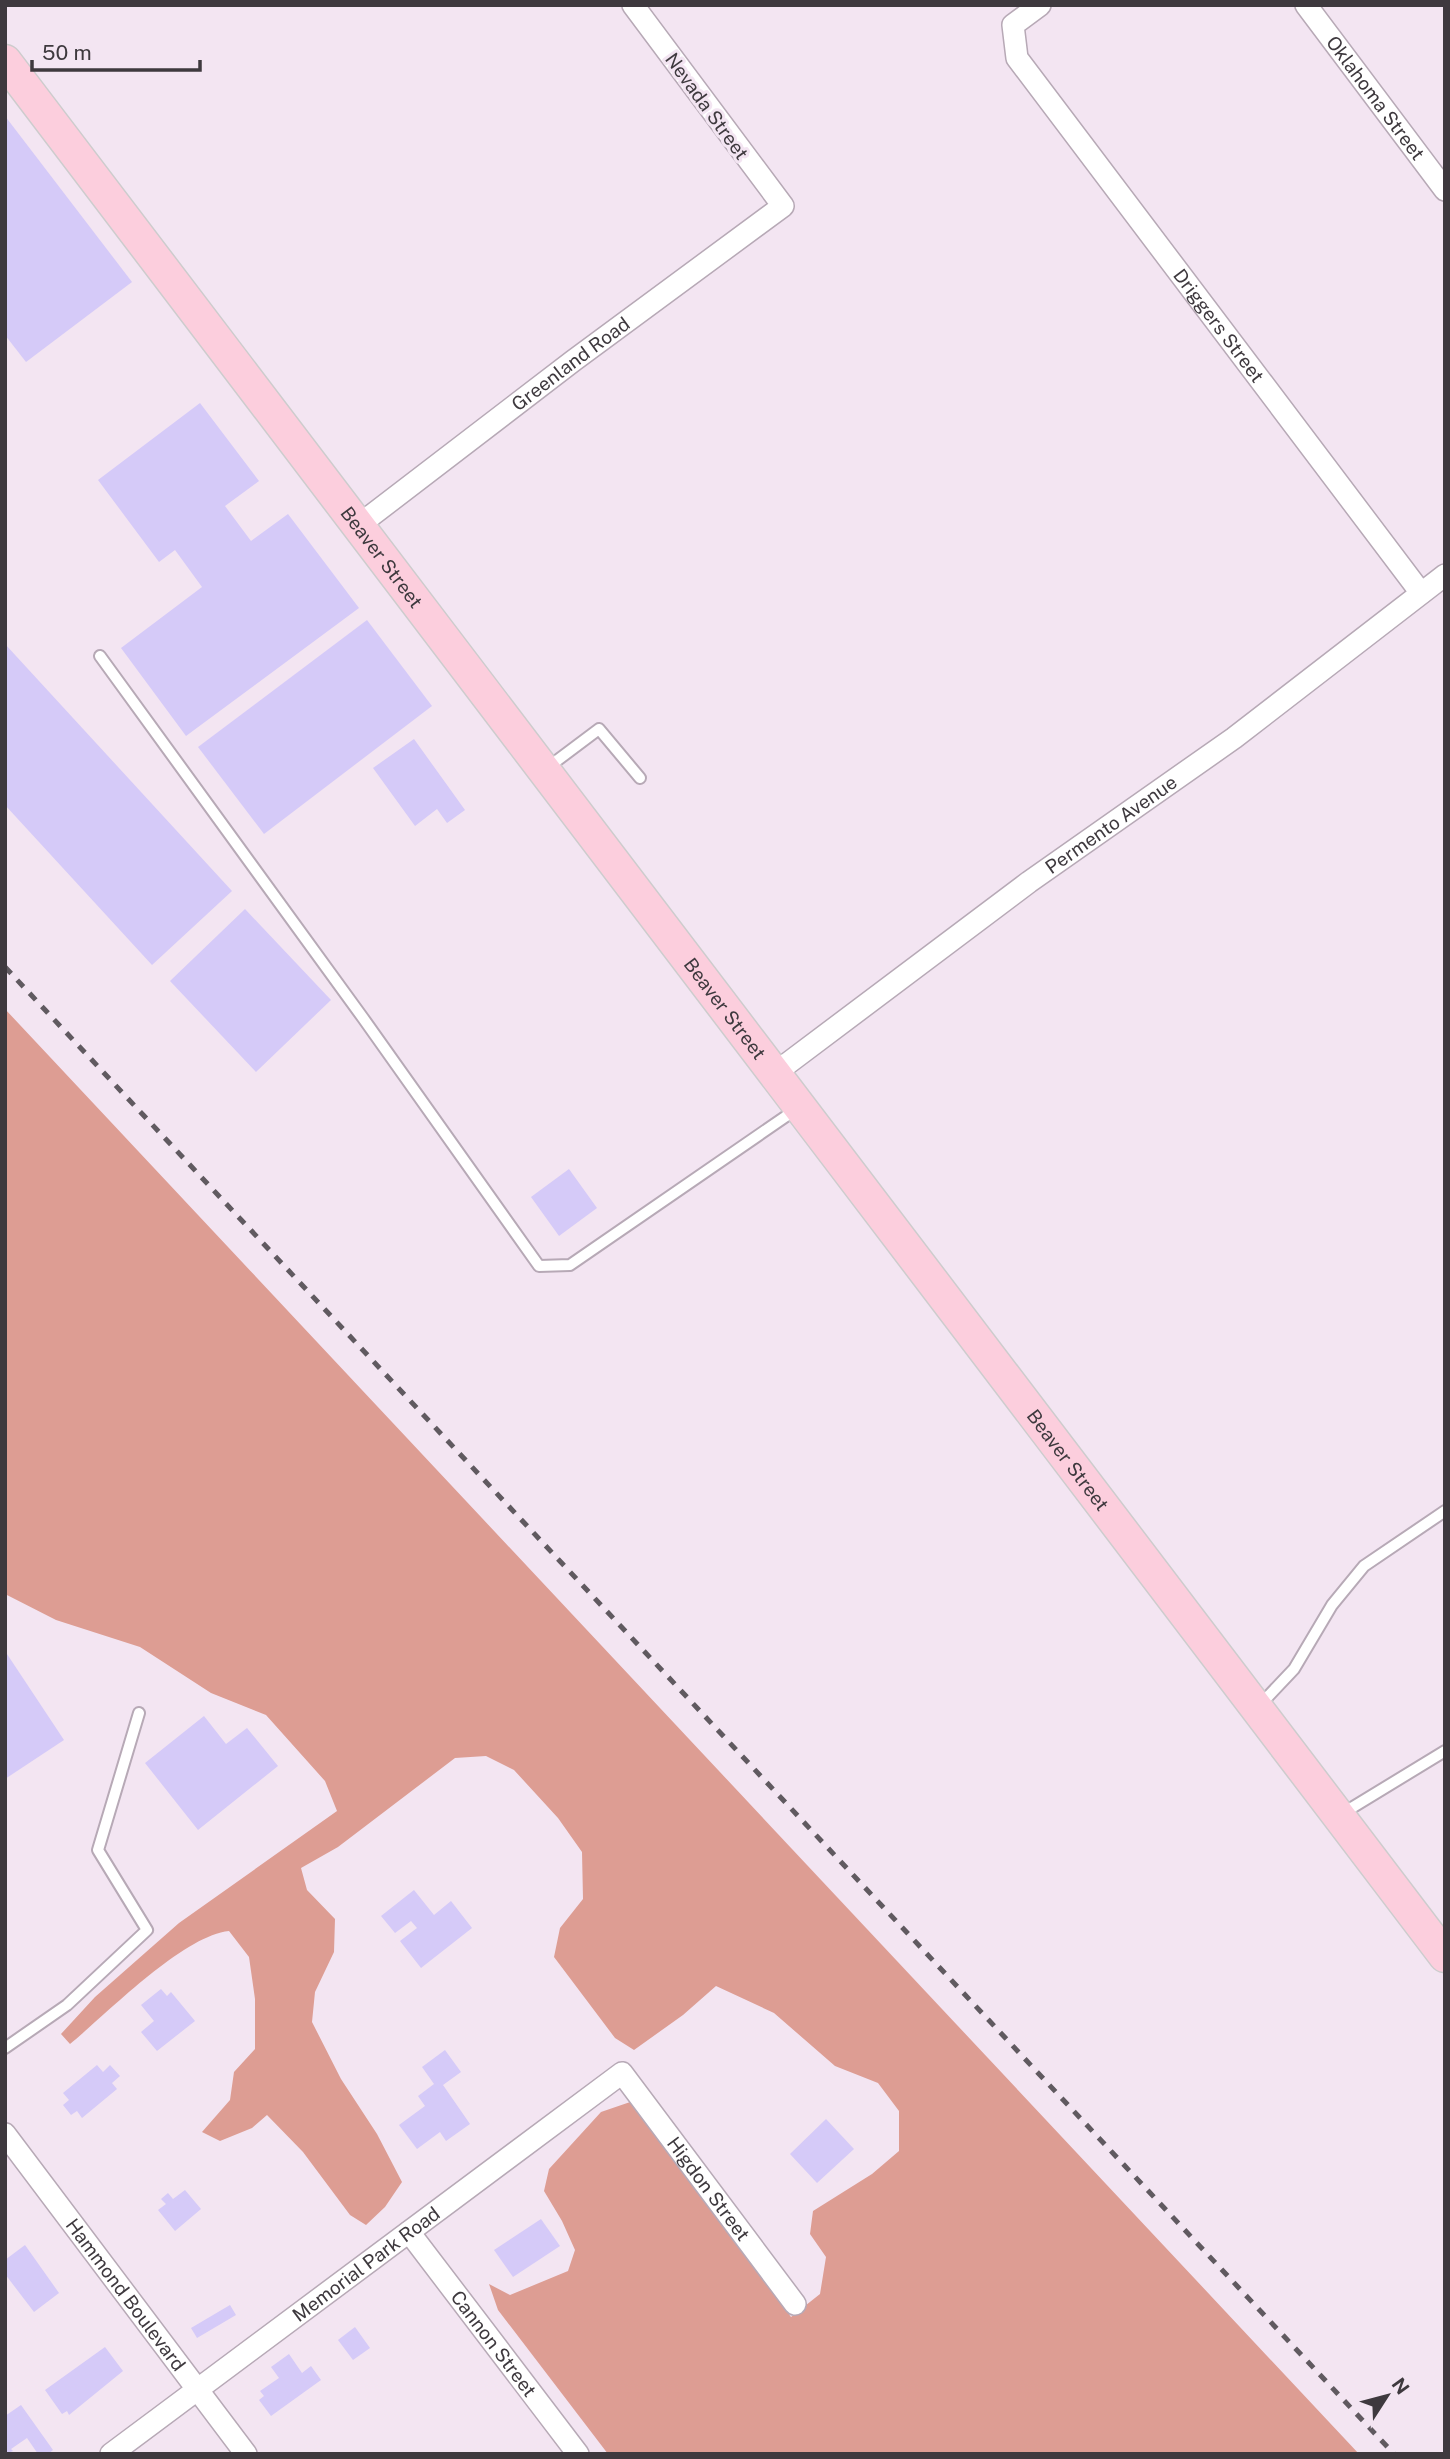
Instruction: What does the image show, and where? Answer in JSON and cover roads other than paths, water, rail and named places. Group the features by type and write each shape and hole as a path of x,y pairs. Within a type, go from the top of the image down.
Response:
{"main road":[{"name":"Beaver Street","path":"5,61 1445,1955"}],"street":[{"name":"Nevada Street","path":"633,5 783,206"},
{"name":"Driggers Street","path":"1040,5 1013,24 1017,58 1422,593"},
{"name":"Oklahoma Street","path":"1306,5 1445,190"},
{"name":"Greenland Road","path":"359,525 573,361 783,206"},
{"name":"Permento Avenue","path":"775,1073 1029,882 1234,738 1445,575"},
{"name":"Memorial Park Road","path":"111,2454 622,2073"},
{"name":"Higdon Street","path":"622,2073 796,2304"},
{"name":"Hammond Boulevard","path":"5,2134 246,2454"},
{"name":"Cannon Street","path":"409,2232 578,2454"}],"lane":[{"path":"100,656 539,1266 570,1265 800,1106"},
{"path":"545,770 599,729 640,778"},
{"path":"1257,1708 1294,1669 1332,1605 1364,1566 1445,1511"},
{"path":"5,2048 66,2005 147,1930 98,1850 139,1713"},
{"path":"1339,1816 1445,1751"}],"railway":[{"path":"5,967 1394,2454"}]}
